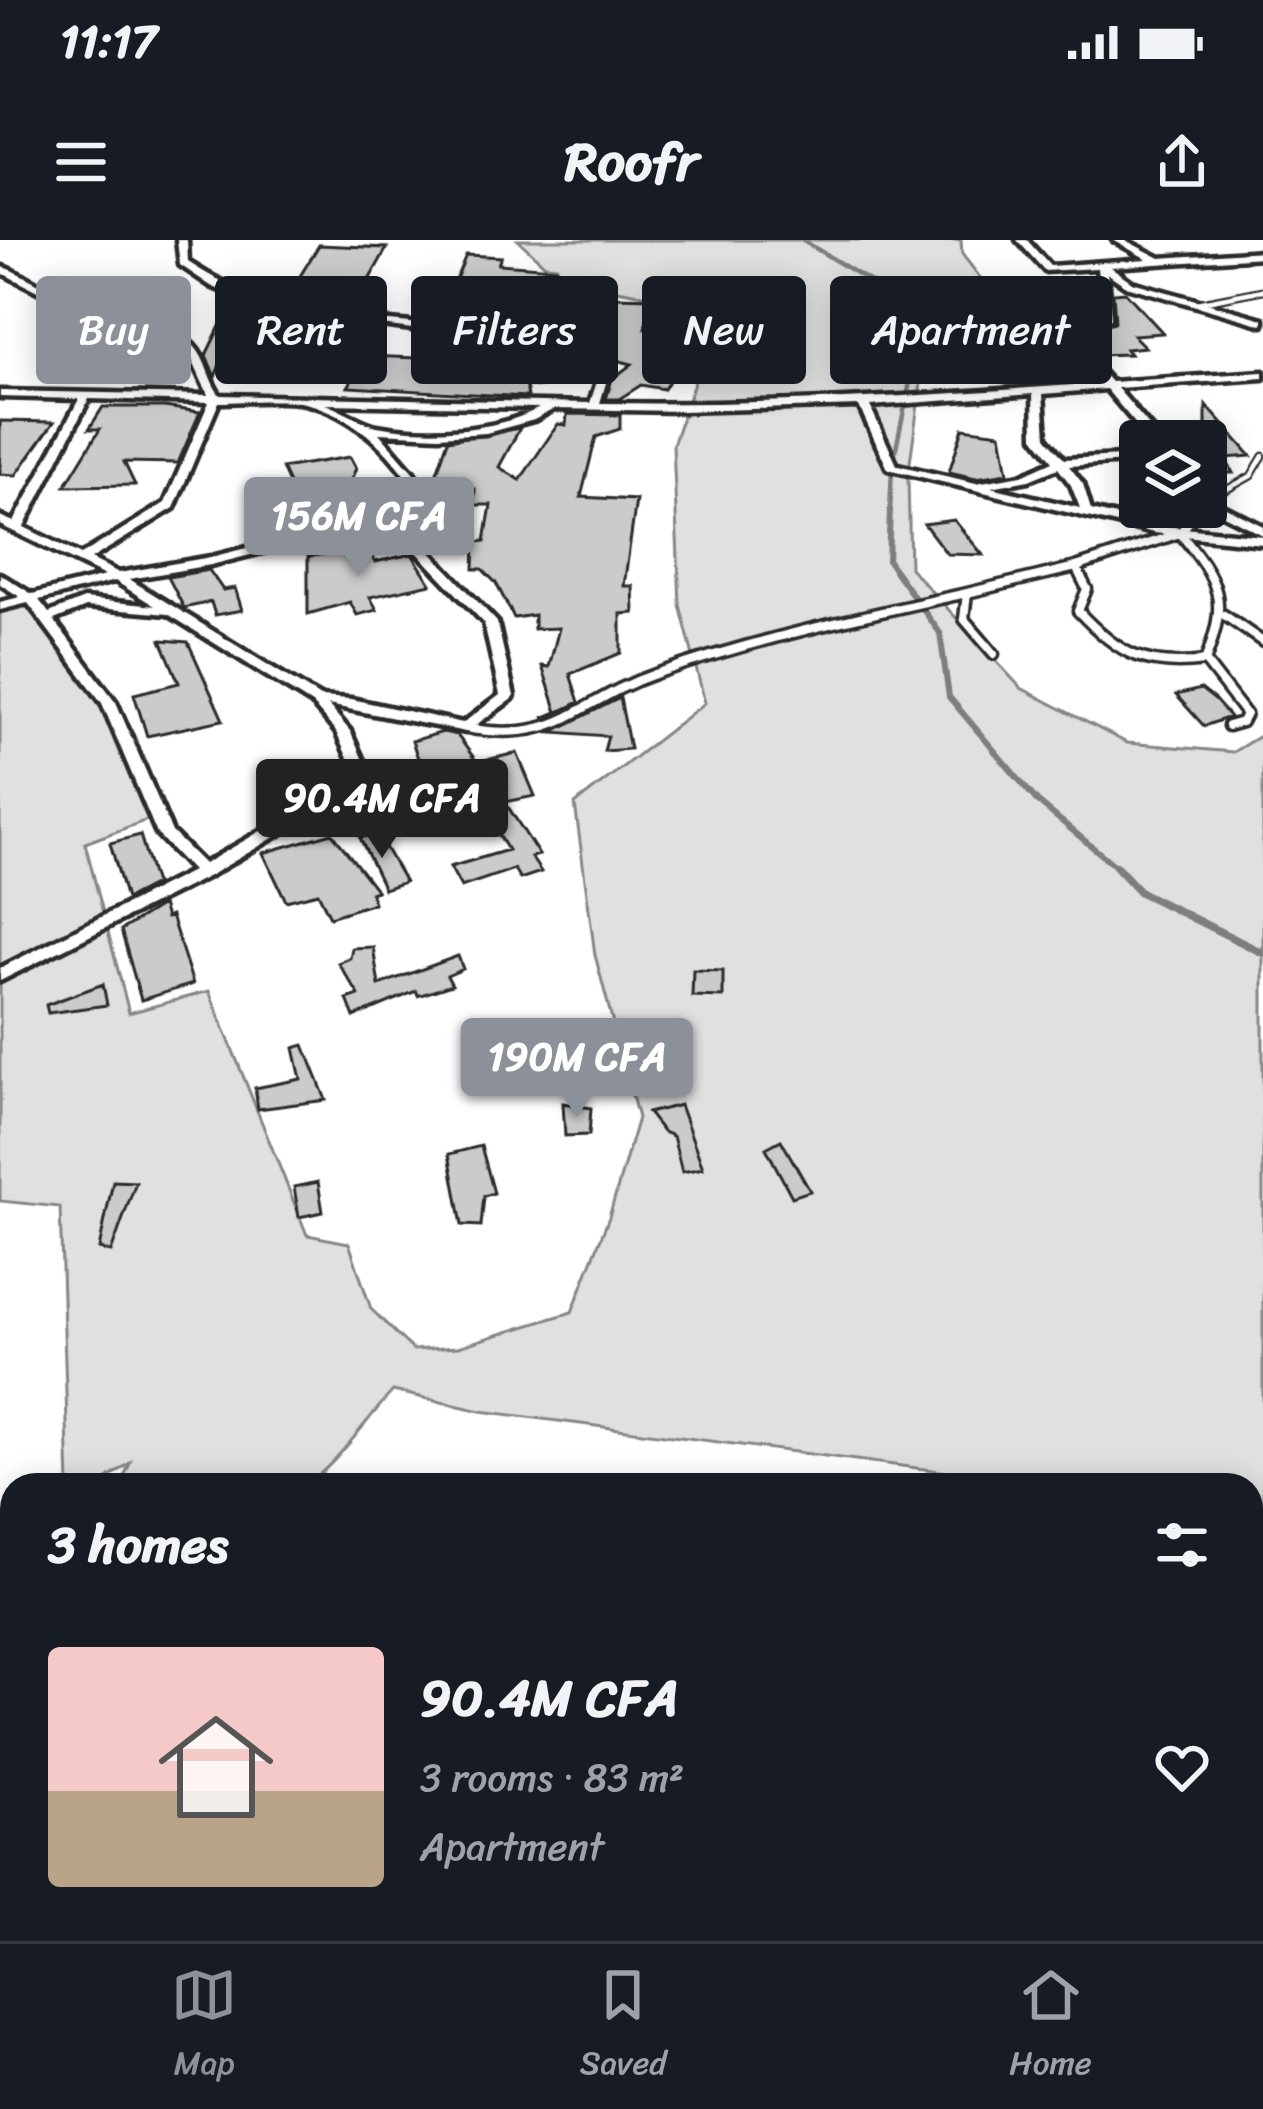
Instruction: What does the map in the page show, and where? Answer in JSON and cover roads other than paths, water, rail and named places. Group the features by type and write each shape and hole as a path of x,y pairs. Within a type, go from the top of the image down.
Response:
{"street":[{"path":"182,240 183,263 259,301 483,335 599,363 608,368 594,406"},
{"path":"1022,240 1048,269 1263,254"},
{"path":"1118,240 1159,261"},
{"path":"1101,265 1129,284 1263,322"},
{"path":"1101,265 1107,317 1057,326 1138,420"},
{"path":"0,269 34,280 72,306 184,341 198,355 208,390 216,397"},
{"path":"0,394 551,406 863,403 1263,375"},
{"path":"1038,393 1040,437 1077,484 1086,509"},
{"path":"17,529 86,395"},
{"path":"83,558 170,505 216,397"},
{"path":"298,398 368,429 436,433 522,426 551,406"},
{"path":"863,403 892,467 1180,533 1263,540"},
{"path":"0,606 116,577 212,562 388,516 405,518 429,507 425,491 368,429"},
{"path":"971,486 1025,478 1059,464 1119,460"},
{"path":"1227,514 1263,531"},
{"path":"317,701 334,699 433,726 466,728 507,696 490,622 417,545 405,518"},
{"path":"0,520 83,558 317,701 343,731 364,778 203,872 0,975"},
{"path":"0,578 32,601 109,702 165,834 203,872"},
{"path":"46,619 84,603 172,611"}],"lane":[{"path":"1196,302 1263,290"},
{"path":"1227,490 1251,476 1263,456"},
{"path":"466,728 510,736 560,722 650,675 815,627 967,593 1020,576 1076,567 1184,528"},
{"path":"1180,533 1212,573 1224,615 1205,661"},
{"path":"1076,567 1087,589 1078,611 1121,658 1163,668 1205,661"},
{"path":"967,593 964,619 994,654"},
{"path":"1224,615 1263,642"},
{"path":"1205,661 1246,714 1242,722 1228,726"}],"waterway":[{"path":"802,240 892,295 916,354 892,467 890,513"},
{"path":"890,510 888,561 940,633 949,697 1037,801 1118,868"},
{"path":"1118,868 1140,892 1263,953"}]}
